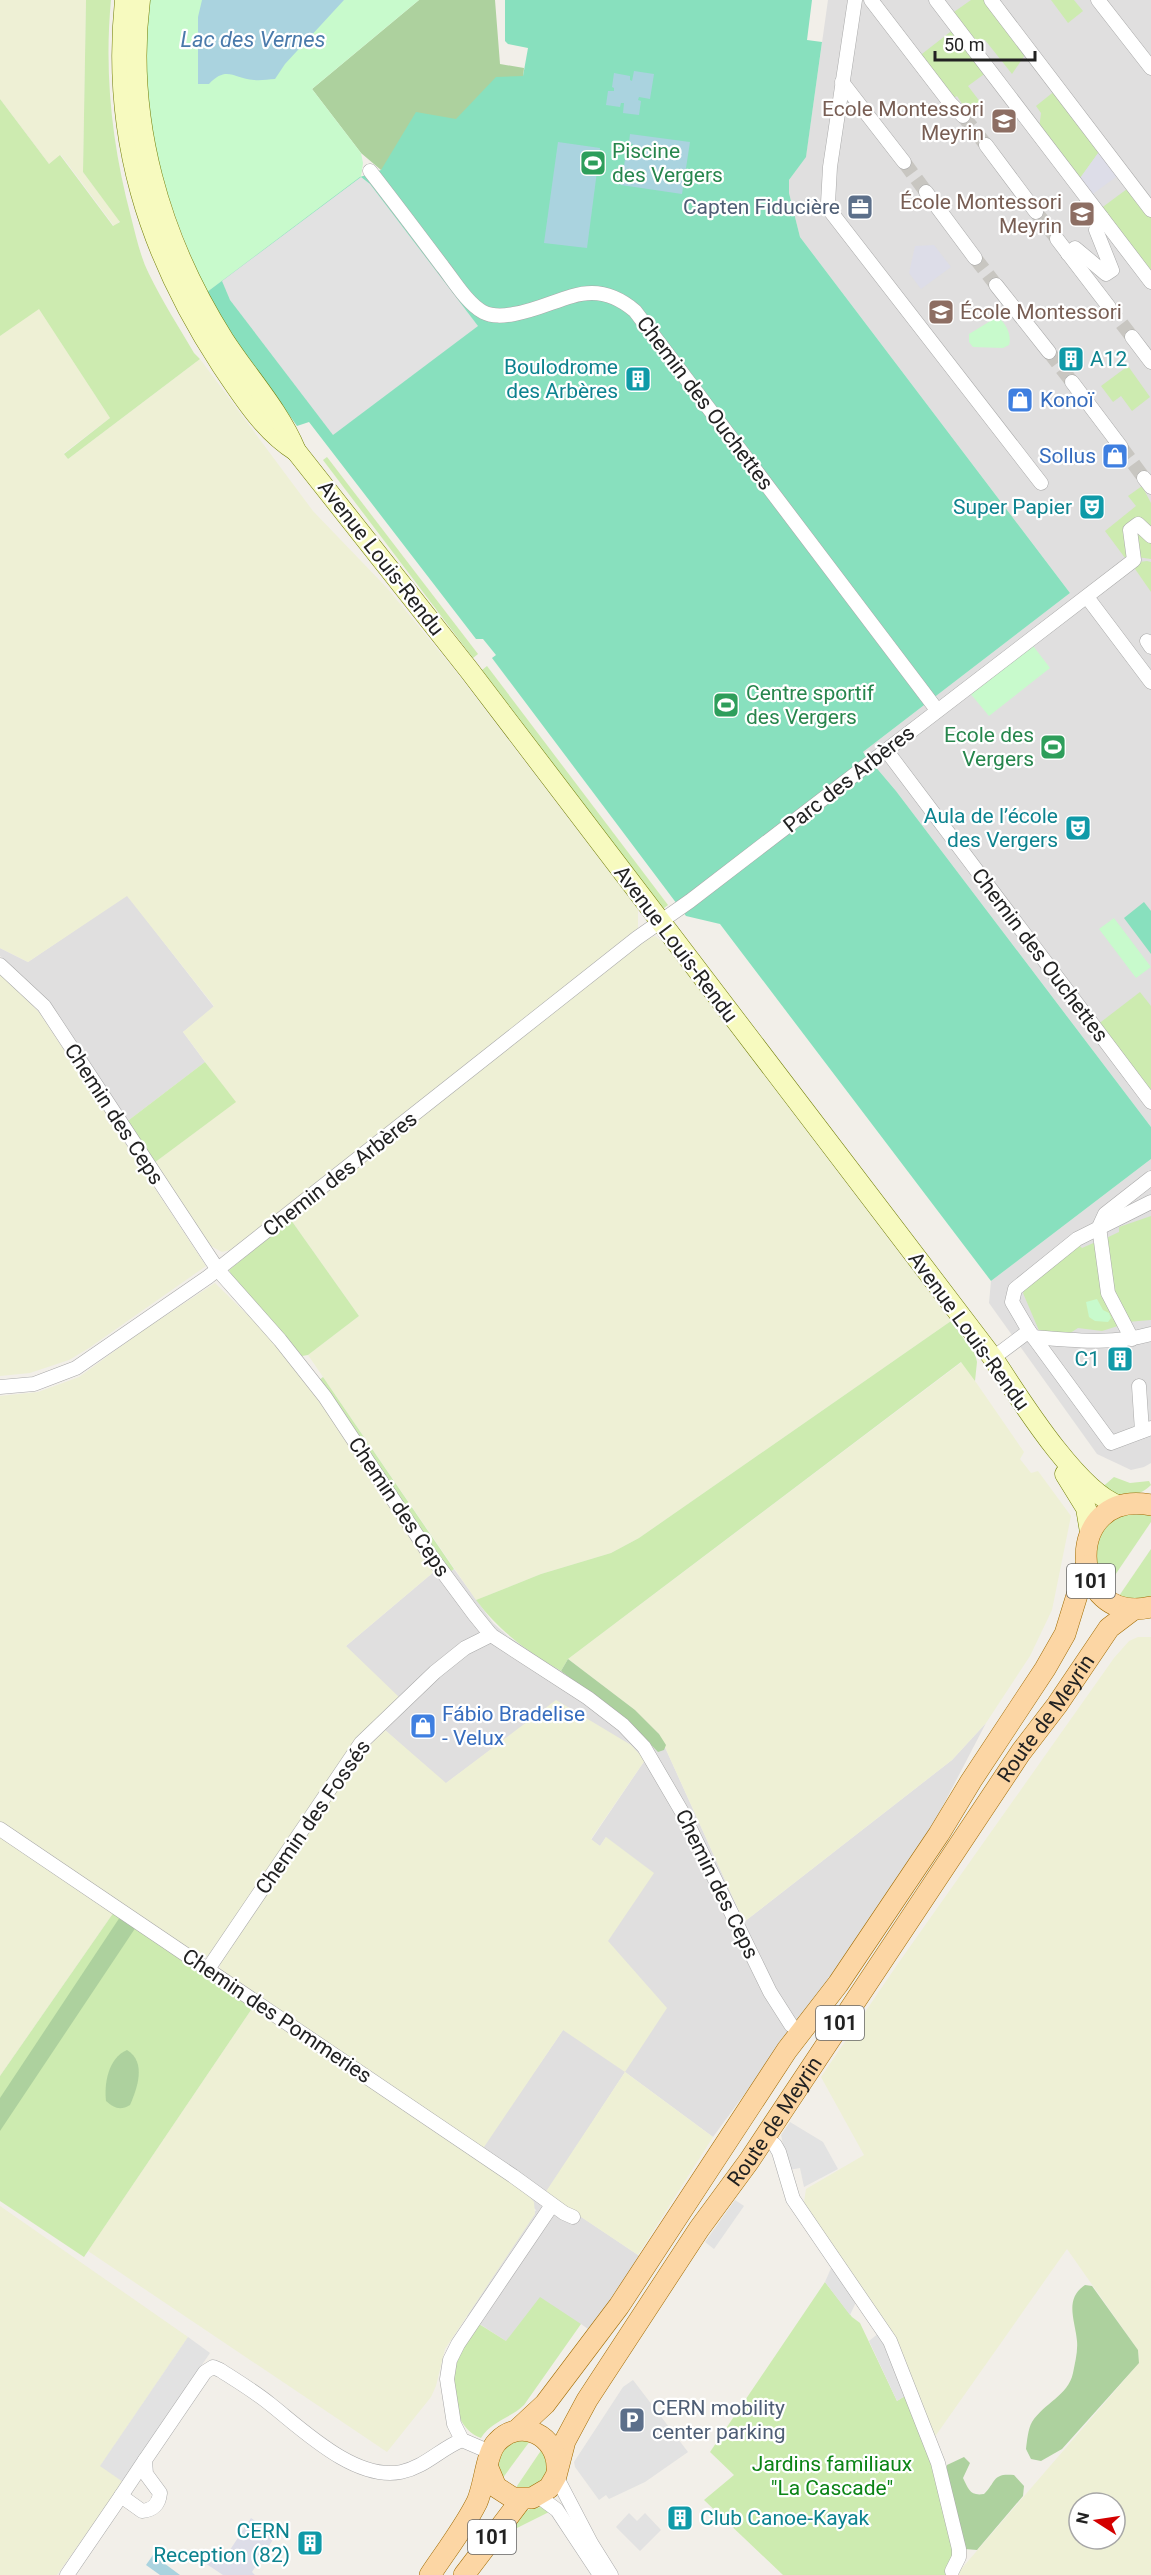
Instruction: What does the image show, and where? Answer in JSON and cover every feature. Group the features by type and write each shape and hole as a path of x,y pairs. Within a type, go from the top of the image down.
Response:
{"main road":[{"name":"Avenue Louis-Rendu","path":"124,0 121,56 126,126 132,162 151,230 171,277 206,342 269,432 296,451"},
{"name":"Avenue Louis-Rendu","path":"140,0 137,77 141,122 163,217 200,298 248,376 282,421 296,451 469,670 993,1358 1050,1441 1098,1496 1120,1506"},
{"name":"Avenue Louis-Rendu","path":"1050,1441 1066,1476 1086,1508 1090,1532"},
{"path":"1090,1532 1102,1517 1120,1506 1148,1501"},
{"name":"101","path":"1090,1532 1085,1550 1086,1566 1093,1584 1106,1599 1118,1605 1146,1608"},
{"name":"Route de Meyrin","path":"489,2460 498,2440 518,2430 545,2404 618,2306 800,2032 838,1984 1046,1669 1065,1634 1086,1566"},
{"name":"Route de Meyrin","path":"464,2575 529,2498 549,2488 557,2472 565,2441 587,2400 699,2229 764,2136 1021,1752 1057,1705 1109,1628 1146,1608"},
{"path":"518,2430 533,2432 546,2438 556,2456 557,2472"},
{"name":"101","path":"489,2460 492,2482 501,2492 529,2498"},
{"name":"101","path":"430,2575 477,2502 489,2460"}],"street":[{"path":"855,0 830,167 828,202 831,212 1041,483"},
{"path":"871,0 963,117"},
{"path":"936,0 1151,282"},
{"path":"991,0 1151,210"},
{"path":"1098,0 1151,68"},
{"path":"842,82 904,162"},
{"path":"986,145 1036,212"},
{"name":"Chemin des Ouchettes","path":"370,171 460,289 482,311 503,316 533,310 573,294 590,292 612,296 634,311 937,710"},
{"path":"926,192 975,258"},
{"path":"1068,254 1075,248 1106,274 1112,270 1096,230 1102,218"},
{"path":"1057,239 1109,307"},
{"path":"996,285 1049,352"},
{"path":"1132,337 1151,362"},
{"path":"1072,382 1121,447"},
{"name":"Parc des Arbères","path":"659,921 690,901 1134,560 1130,530 1138,524 1151,536"},
{"path":"1087,597 1151,682"},
{"name":"Chemin des Ouchettes","path":"886,750 1151,1102"},
{"name":"Chemin des Arbères","path":"0,1387 34,1384 76,1368 218,1270 659,921"},
{"name":"Chemin des Ceps","path":"0,965 44,1006 218,1270 286,1347 325,1397 428,1552 491,1635 588,1698 623,1725 644,1747 682,1812 770,1992 791,2025 800,2032"},
{"path":"1132,1339 1108,1293 1099,1227 1105,1214 1151,1178"},
{"path":"1139,1386 1146,1430 1111,1443 1031,1334 1012,1302 1015,1289 1077,1239 1151,1202"},
{"path":"993,1358 1031,1334 1078,1341 1132,1339 1151,1334"},
{"name":"Chemin des Fossés","path":"207,1969 361,1743 457,1654 491,1635"},
{"name":"Chemin des Pommeries","path":"0,1829 513,2176 552,2205 573,2217"},
{"path":"764,2136 775,2145 779,2152 793,2199 828,2253 876,2317 894,2349 938,2463 959,2549 959,2557 952,2571"},
{"path":"489,2460 462,2440 453,2424 447,2390 447,2370 453,2354 552,2205"},
{"path":"67,2575 205,2372 213,2367 270,2404 281,2415 342,2457 367,2470 393,2473 412,2469 462,2440"},
{"path":"121,2496 142,2511 153,2508 157,2504 160,2493 146,2474 145,2460"},
{"path":"557,2472 591,2543 611,2575"},
{"path":"529,2498 557,2510 600,2575"}],"shaded area":[{"path":"828,0 1151,0 1151,1127 896,791 863,752 1070,593 800,237 789,193 789,180 806,156"},
{"path":"1101,149 1120,174 1090,196 1078,181"},
{"path":"361,177 370,184 478,326 333,435 230,300 222,281"},
{"path":"934,245 951,267 921,289 909,273 915,246"},
{"path":"127,895 214,1007 183,1032 205,1062 125,1123 50,1009 21,975 0,956 0,948 28,962"},
{"path":"1151,1159 1151,1463 1131,1470 1097,1454 989,1303 991,1281"},
{"path":"454,1569 493,1623 509,1637 659,1734 744,1922 952,1760 986,1723 936,1819 901,1874 832,1975 713,2137 625,2072 546,2193 641,2257 588,2329 581,2324 506,2341 467,2316 536,2210 476,2157 563,2030 608,1941 606,1837 600,1846 591,1840 645,1760 556,1701 445,1784 385,1730 371,1727 346,1646 436,1570 450,1572"},
{"path":"790,2122 823,2142 838,2169 804,2187 800,2168 789,2170 781,2135"},
{"path":"735,2200 744,2206 714,2249 705,2242"},
{"path":"832,2266 857,2300 850,2315 825,2282"},
{"path":"879,2333 908,2394 897,2401 869,2341"},
{"path":"188,2337 210,2353 123,2482 100,2466"},
{"name":"CERN mobility center parking","path":"633,2380 688,2452 645,2482 609,2499 606,2495 599,2500 575,2467 574,2462 623,2387"},
{"path":"629,2513 637,2521 645,2513 661,2530 640,2551 616,2527"},
{"path":"251,2518 276,2535 252,2572 255,2575 223,2575 205,2563 215,2549 226,2556"}],"green space":[{"path":"0,0 86,0 83,172 120,221 114,226 61,155 49,164 0,99"},
{"path":"86,0 111,0 108,55 114,136 124,190 141,253 159,294 194,353 200,359 68,459 64,454 110,418 39,309 0,336 0,99 49,164 60,155 113,226 120,222 83,172"},
{"path":"150,0 419,0 312,89 361,153 363,163 361,177 207,292 177,221 156,150 146,77 146,39"},
{"path":"419,0 495,0 500,64 524,68 523,78 381,170 361,153 312,89"},
{"name":"Centre sportif des Vergers","path":"505,0 812,0 807,40 822,42 806,157 789,180 789,193 800,237 1070,593 863,752 896,791 1151,1127 1151,1159 991,1281 720,924 686,916 492,658 496,655 483,639 476,639 309,422 297,426 230,332 207,292 360,177 381,170 416,112 456,119 496,77 523,76 528,48 508,44 505,41"},
{"path":"971,0 988,0 1027,52 1012,74 985,40 972,40 951,14"},
{"path":"1051,0 1074,0 1083,11 1068,23"},
{"path":"954,29 987,72 968,86 981,103 968,113 957,96 951,100 918,57"},
{"path":"1056,90 1101,149 1078,181 1039,129 1041,113 1036,106"},
{"path":"1127,189 1151,215 1151,274 1100,209"},
{"path":"39,308 110,418 64,453 68,459 200,359 313,511 387,588 453,668 638,909 638,928 433,1093 230,1250 222,1252 211,1246 154,1163 235,1102 183,1032 214,1006 127,896 28,962 0,948 0,336"},
{"path":"997,317 1008,330 1009,345 1003,348 973,347 969,342 969,334"},
{"path":"1128,366 1150,397 1132,411 1121,396 1113,402 1101,386"},
{"path":"327,457 478,654 473,658 323,460"},
{"path":"1142,486 1151,503 1151,531 1138,520 1128,562 1105,531 1136,506 1128,496"},
{"path":"1138,528 1151,540 1151,559 1137,557 1133,532"},
{"path":"1147,561 1151,562 1151,592 1133,566"},
{"path":"1031,643 1050,668 989,716 969,692"},
{"path":"487,666 668,905 663,909 482,670"},
{"path":"1144,902 1151,911 1151,954 1124,918"},
{"path":"1114,918 1151,967 1136,978 1099,929"},
{"path":"655,936 663,942 951,1321 639,1538 611,1553 541,1574 476,1600 308,1355 359,1316 291,1220 644,940"},
{"path":"0,973 39,1012 206,1266 69,1360 30,1373 0,1376"},
{"path":"1140,992 1151,1006 1151,1096 1097,1025"},
{"path":"205,1062 236,1102 154,1163 125,1123"},
{"path":"1151,1216 1151,1320 1127,1322 1110,1294 1104,1239 1119,1232 1119,1227"},
{"path":"291,1220 359,1316 308,1355 302,1356 234,1280 229,1270"},
{"path":"1098,1241 1121,1325 1102,1331 1078,1328 1067,1335 1040,1333 1023,1293 1025,1288 1078,1244 1082,1248"},
{"path":"215,1283 265,1332 301,1374 436,1570 346,1646 400,1698 209,1955 204,1958 0,1823 0,1396 38,1392 79,1377 142,1331"},
{"path":"1097,1299 1103,1310 1109,1313 1111,1318 1108,1322 1095,1321 1089,1317 1086,1302"},
{"path":"951,1321 975,1354 977,1362 975,1381 961,1362 568,1659 561,1671 515,1640 485,1612 476,1600 541,1574 611,1553 639,1538"},
{"path":"962,1362 1024,1452 1020,1459 1031,1473 1038,1471 1071,1516 1052,1610 1030,1656 986,1723 952,1760 744,1922 659,1734 635,1710 568,1659"},
{"path":"323,1377 454,1569 450,1572 318,1381"},
{"path":"1114,1477 1130,1483 1149,1481 1151,1485 1139,1493 1127,1496 1100,1489"},
{"path":"1151,1514 1151,1522 1107,1587 1097,1572 1096,1542 1106,1525 1122,1515"},
{"path":"1151,1549 1151,1598 1130,1599 1119,1596"},
{"path":"1138,1637 1151,1637 1151,2575 956,2575 1139,2363 1138,2350 1067,2249 934,2438 885,2321 848,2272 804,2202 806,2189 864,2155 821,2077 897,1965 1114,1658 1129,1641"},
{"path":"568,1659 635,1710 659,1734 666,1745 664,1750 658,1752 628,1721 561,1671"},
{"path":"556,1700 631,1745 645,1760 591,1839 600,1846 606,1837 654,1873 608,1941 667,2008 625,2072 563,2030 482,2150 220,1970 220,1963 362,1753 385,1730 446,1783"},
{"path":"0,1836 114,1912 0,2076"},
{"path":"114,1912 253,2007 84,2257 0,2201 0,2076"},
{"path":"120,1917 136,1927 0,2131 0,2098"},
{"path":"253,2007 522,2188 534,2202 535,2214 445,2349 431,2397 387,2452 88,2251"},
{"path":"127,2050 137,2061 139,2076 130,2105 117,2108 106,2101 107,2080 115,2059"},
{"path":"625,2072 713,2137 638,2255 545,2193"},
{"path":"0,2206 188,2337 101,2465 123,2482 57,2575 0,2575"},
{"name":"Jardins familiaux \"La Cascade\"","path":"825,2282 852,2317 860,2323 897,2401 908,2394 929,2449 956,2554 956,2575 783,2575 704,2500 734,2475 710,2452"},
{"path":"1085,2285 1092,2286 1138,2350 1139,2363 1062,2449 1041,2461 1031,2459 1026,2449 1032,2422 1061,2394 1073,2373 1077,2345 1072,2310 1075,2297"},
{"path":"540,2297 581,2324 524,2405 490,2428 481,2438 464,2425 455,2405 453,2382 459,2356 479,2324 506,2341"},
{"path":"516,2440 530,2441 502,2479 499,2466 500,2457 505,2449"},
{"path":"542,2449 547,2459 547,2470 542,2480 534,2487 515,2489"},
{"path":"964,2457 970,2463 963,2478 973,2493 984,2494 1002,2475 1014,2475 1024,2486 1023,2496 977,2550 965,2549 946,2470 947,2465"},
{"path":"541,2507 549,2512 505,2534 520,2515"}],"water":[{"name":"Lac des Vernes","path":"202,0 344,0 285,64 275,79 254,80 226,74 215,78 209,84 198,84 198,17"},
{"path":"634,71 654,74 650,99 639,97 638,100 641,101 639,115 623,113 624,103 621,103 620,107 606,105 608,91 614,91 612,87 614,73 630,76 632,81"},
{"name":"Piscine des Vergers","path":"630,134 690,142 682,194 621,185 626,153 632,153 633,144 629,143"},
{"path":"558,142 600,148 587,248 544,243"},
{"path":"153,2555 180,2575 160,2575 146,2565"}],"tunnel":[{"path":"963,116 986,145"},
{"path":"904,162 926,192"},
{"path":"1036,212 1057,239"},
{"path":"975,258 996,285"},
{"path":"1109,307 1132,337"},
{"path":"1049,352 1072,382"},
{"path":"1121,447 1144,478"}],"place":[{"name":"Ecole Montessori Meyrin","path":"1004,121"},
{"name":"Piscine des Vergers","path":"593,163"},
{"name":"Capten Fiducière","path":"860,207"},
{"name":"École Montessori Meyrin","path":"1082,214"},
{"name":"École Montessori","path":"941,312"},
{"name":"A12","path":"1071,359"},
{"name":"Boulodrome des Arbères","path":"638,379"},
{"name":"Konoï","path":"1020,400"},
{"name":"Sollus","path":"1115,456"},
{"name":"Super Papier","path":"1092,507"},
{"name":"Centre sportif des Vergers","path":"726,705"},
{"name":"Ecole des Vergers","path":"1053,747"},
{"name":"Aula de l’école des Vergers","path":"1078,828"},
{"name":"C1","path":"1120,1359"},
{"name":"Fábio Bradelise - Velux","path":"423,1726"},
{"name":"CERN mobility center parking","path":"632,2420"},
{"name":"Club Canoe-Kayak","path":"680,2518"},
{"name":"CERN Reception (82)","path":"310,2543"}]}
